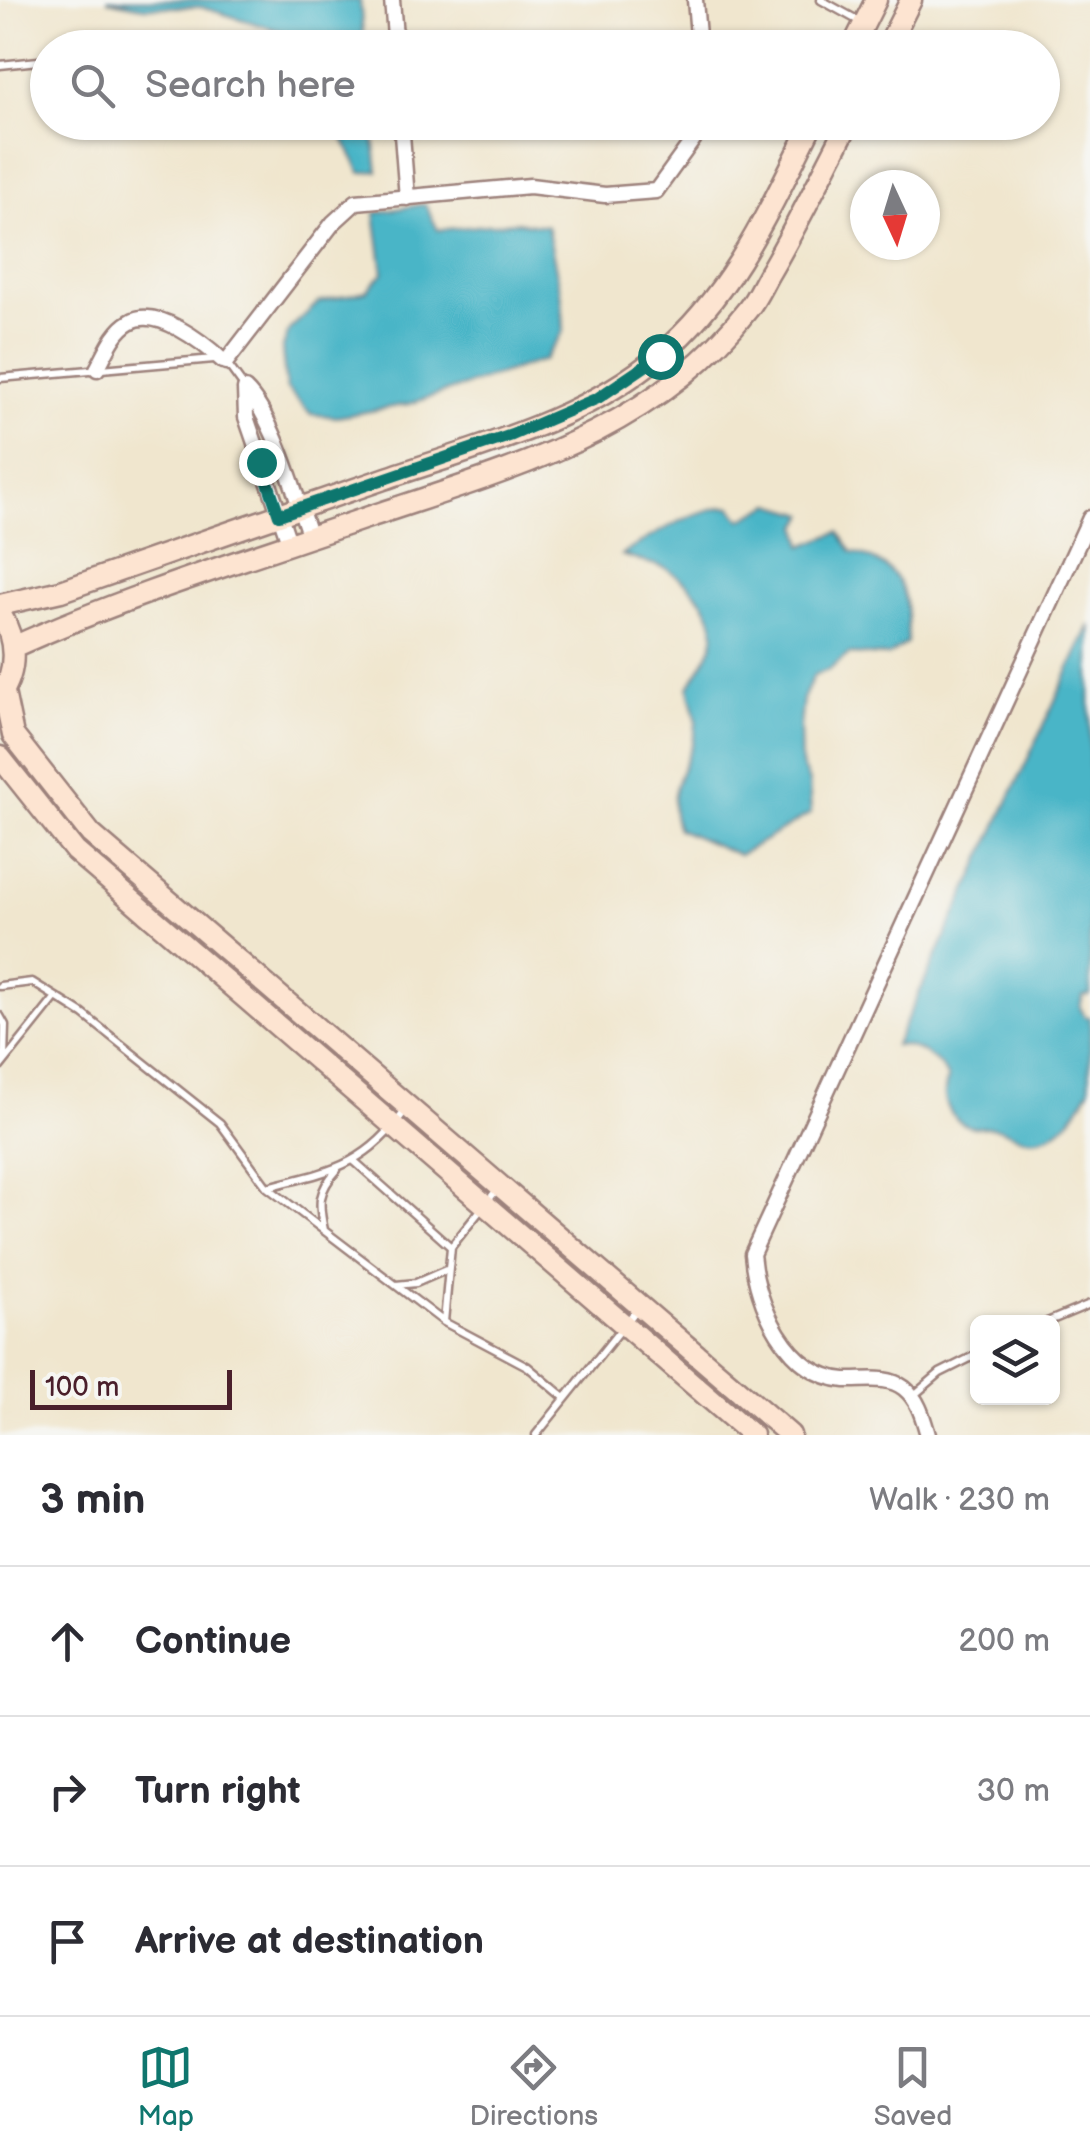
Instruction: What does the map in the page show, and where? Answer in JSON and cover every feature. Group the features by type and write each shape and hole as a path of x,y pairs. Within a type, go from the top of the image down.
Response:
{"street":[{"path":"392,0 394,30"},
{"path":"695,0 697,30"},
{"path":"861,30 876,0"},
{"path":"896,30 911,0"},
{"path":"403,140 407,198"},
{"path":"97,368 126,323 150,318 183,330 225,362 333,223 356,202 530,186 605,195 656,191 694,140"},
{"path":"0,605 61,591 512,435 598,398 660,356 723,290 804,140"},
{"path":"13,647 70,622 523,464 613,426 680,379 748,309 840,140"},
{"path":"246,390 262,412 300,541"},
{"path":"289,511 300,541"},
{"path":"928,1435 912,1396 900,1385 822,1374 792,1354 760,1296 752,1254 1090,518"},
{"path":"0,613 8,625 13,647 12,670 2,694 14,735 91,834 407,1107 623,1327 752,1435"},
{"path":"0,757 76,851 394,1125 493,1195 638,1308 790,1435"}],"lane":[{"path":"821,0 864,24"},
{"path":"0,64 30,62"},
{"path":"0,378 210,358 225,362 246,390"},
{"path":"0,986 32,982 83,1014 220,1122 267,1187 444,1322 528,1366 565,1398"},
{"path":"2,1064 56,997"},
{"path":"0,1016 4,1025 2,1064"},
{"path":"324,1230 318,1205 321,1188 394,1125 407,1107"},
{"path":"353,1160 451,1248"},
{"path":"267,1187 338,1170"},
{"path":"444,1322 451,1248 493,1195"},
{"path":"396,1285 416,1283 447,1269"},
{"path":"1060,1317 1090,1304"},
{"path":"536,1435 638,1308"},
{"path":"912,1396 940,1373 970,1358"}],"water":[{"path":"107,0 360,0 363,30 277,30 201,7 143,7"},
{"path":"344,140 374,140 378,171 361,173"},
{"path":"425,204 438,230 516,222 547,226 562,298 564,331 544,360 409,404 337,417 311,414 286,388 282,350 289,330 319,302 366,291 383,273 375,213"},
{"path":"772,504 806,514 799,526 803,546 839,532 852,552 883,565 893,574 907,610 907,643 888,656 849,654 829,670 814,675 803,699 800,727 801,765 809,781 811,813 739,855 678,829 674,813 676,785 695,733 689,687 713,644 711,617 693,589 676,575 622,555 691,516 732,507 741,520"},
{"path":"1090,625 1090,995 1083,996 1080,1007 1085,1017 1090,1018 1089,1089 1072,1116 1056,1131 1037,1139 1026,1138 959,1121 946,1102 948,1079 934,1059 919,1050 895,1045"}],"route":[{"path":"261,462 279,515 512,435 598,398 660,356"}]}
